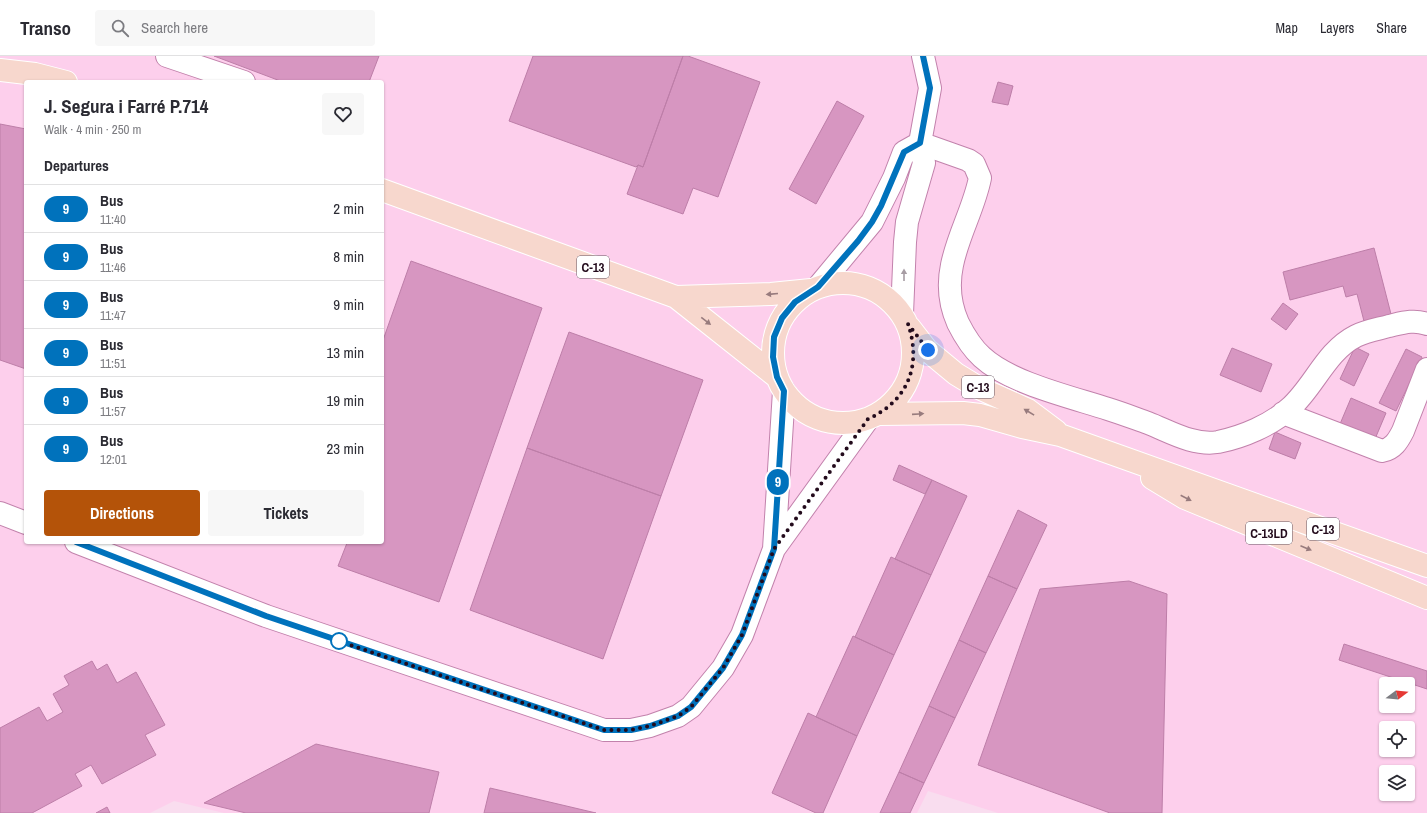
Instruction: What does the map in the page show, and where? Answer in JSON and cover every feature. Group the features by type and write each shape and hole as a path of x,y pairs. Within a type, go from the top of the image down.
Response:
{"main road":[{"path":"0,70 35,74 58,80"},
{"name":"C-13","path":"384,191 676,297 780,384 794,404 821,420 837,424 852,423 873,417 968,414 1060,435 1427,566"},
{"name":"C-13","path":"676,297 771,294 814,288 836,282 862,285 874,289 890,300 928,350 956,374 994,396 1028,410 1060,435"},
{"name":"C-13","path":"780,384 773,357 774,337 782,318 795,302 814,288"},
{"name":"C-13","path":"873,417 900,395 908,382 913,368 914,353 912,338 905,319"},
{"name":"C-13LD","path":"1117,456 1185,498 1427,598"}],"street":[{"path":"905,319 904,242 907,222 924,163 920,143 930,88 923,56"},
{"path":"170,57 238,80"},
{"path":"814,288 872,222 894,178 904,152 920,143 968,160 974,164 978,170 980,178 961,231 952,265 950,292 955,317 974,349 992,365 1035,385 1124,414 1170,433 1199,442 1218,442 1254,430 1283,413 1301,396 1344,343 1356,336 1406,322 1418,321 1427,324"},
{"path":"1283,413 1382,451 1387,450 1393,446 1400,436 1427,369"},
{"path":"774,549 780,384"},
{"path":"81,544 266,616 604,730 631,730 650,726 678,716 691,707 723,668 742,635 774,549 873,417"},
{"path":"0,512 24,522"}],"shaded area":[{"path":"0,56 1427,56 1427,813 998,813 928,791 917,813 224,813 174,801 150,813 0,813"}],"building":[{"path":"214,56 379,56 370,80 278,80"},
{"path":"533,56 683,56 643,167 638,165 636,167 509,121"},
{"path":"683,56 688,56 760,82 718,197 693,188 683,214 627,194 638,165 643,167"},
{"path":"998,82 1013,86 1008,105 992,102"},
{"path":"837,101 864,116 816,204 789,189"},
{"path":"0,124 24,129 24,368 0,360"},
{"path":"1374,248 1392,318 1365,325 1357,294 1346,297 1343,286 1290,300 1283,272"},
{"path":"411,261 542,308 439,602 338,566 347,544 384,544 384,337"},
{"path":"1283,303 1298,314 1286,330 1271,319"},
{"path":"569,332 703,380 661,496 527,448"},
{"path":"1355,347 1369,354 1354,386 1340,379"},
{"path":"1232,348 1272,364 1261,392 1220,375"},
{"path":"1406,349 1422,357 1396,411 1379,403"},
{"path":"1351,398 1386,413 1375,439 1340,424"},
{"path":"1275,432 1301,443 1295,459 1269,449"},
{"path":"527,448 661,496 603,659 470,610"},
{"path":"899,465 932,480 925,494 893,480"},
{"path":"932,480 967,496 931,575 895,559"},
{"path":"1018,510 1047,525 1017,589 988,576"},
{"path":"891,557 931,575 894,655 855,637"},
{"path":"988,576 1017,589 986,653 959,640"},
{"path":"1129,581 1167,594 1162,813 1110,813 978,765 1040,589"},
{"path":"853,636 894,655 857,736 816,717"},
{"path":"959,640 986,653 955,718 929,706"},
{"path":"1344,644 1427,671 1427,689 1415,685 1415,677 1391,677 1339,660"},
{"path":"92,661 97,670 107,664 117,683 136,672 165,725 145,735 156,755 102,784 91,765 75,774 82,786 32,813 0,813 0,728 39,707 47,721 63,712 53,694 69,685 64,676"},
{"path":"929,706 955,718 924,783 899,772"},
{"path":"808,713 857,736 823,813 816,813 772,793"},
{"path":"316,744 439,772 429,813 246,813 204,803"},
{"path":"899,772 924,783 910,813 880,813"},
{"path":"490,788 596,813 484,813"},
{"path":"107,807 110,813 96,813"}],"bus line":[{"name":"9","path":"81,544 266,616 389,659 604,730 631,730 650,726 678,716 691,707 723,668 742,635 774,549 784,391 777,377 773,357 774,337 782,318 795,302 811,290 818,287 858,241 872,222 881,206 904,152 920,143 930,88 923,56"}],"route":[{"path":"339,641 335,640 604,730 631,730 650,726 678,716 691,707 723,668 742,635 774,549 868,419 879,414 890,406 900,395 908,382 913,368 914,353 908,324 928,350"}]}
